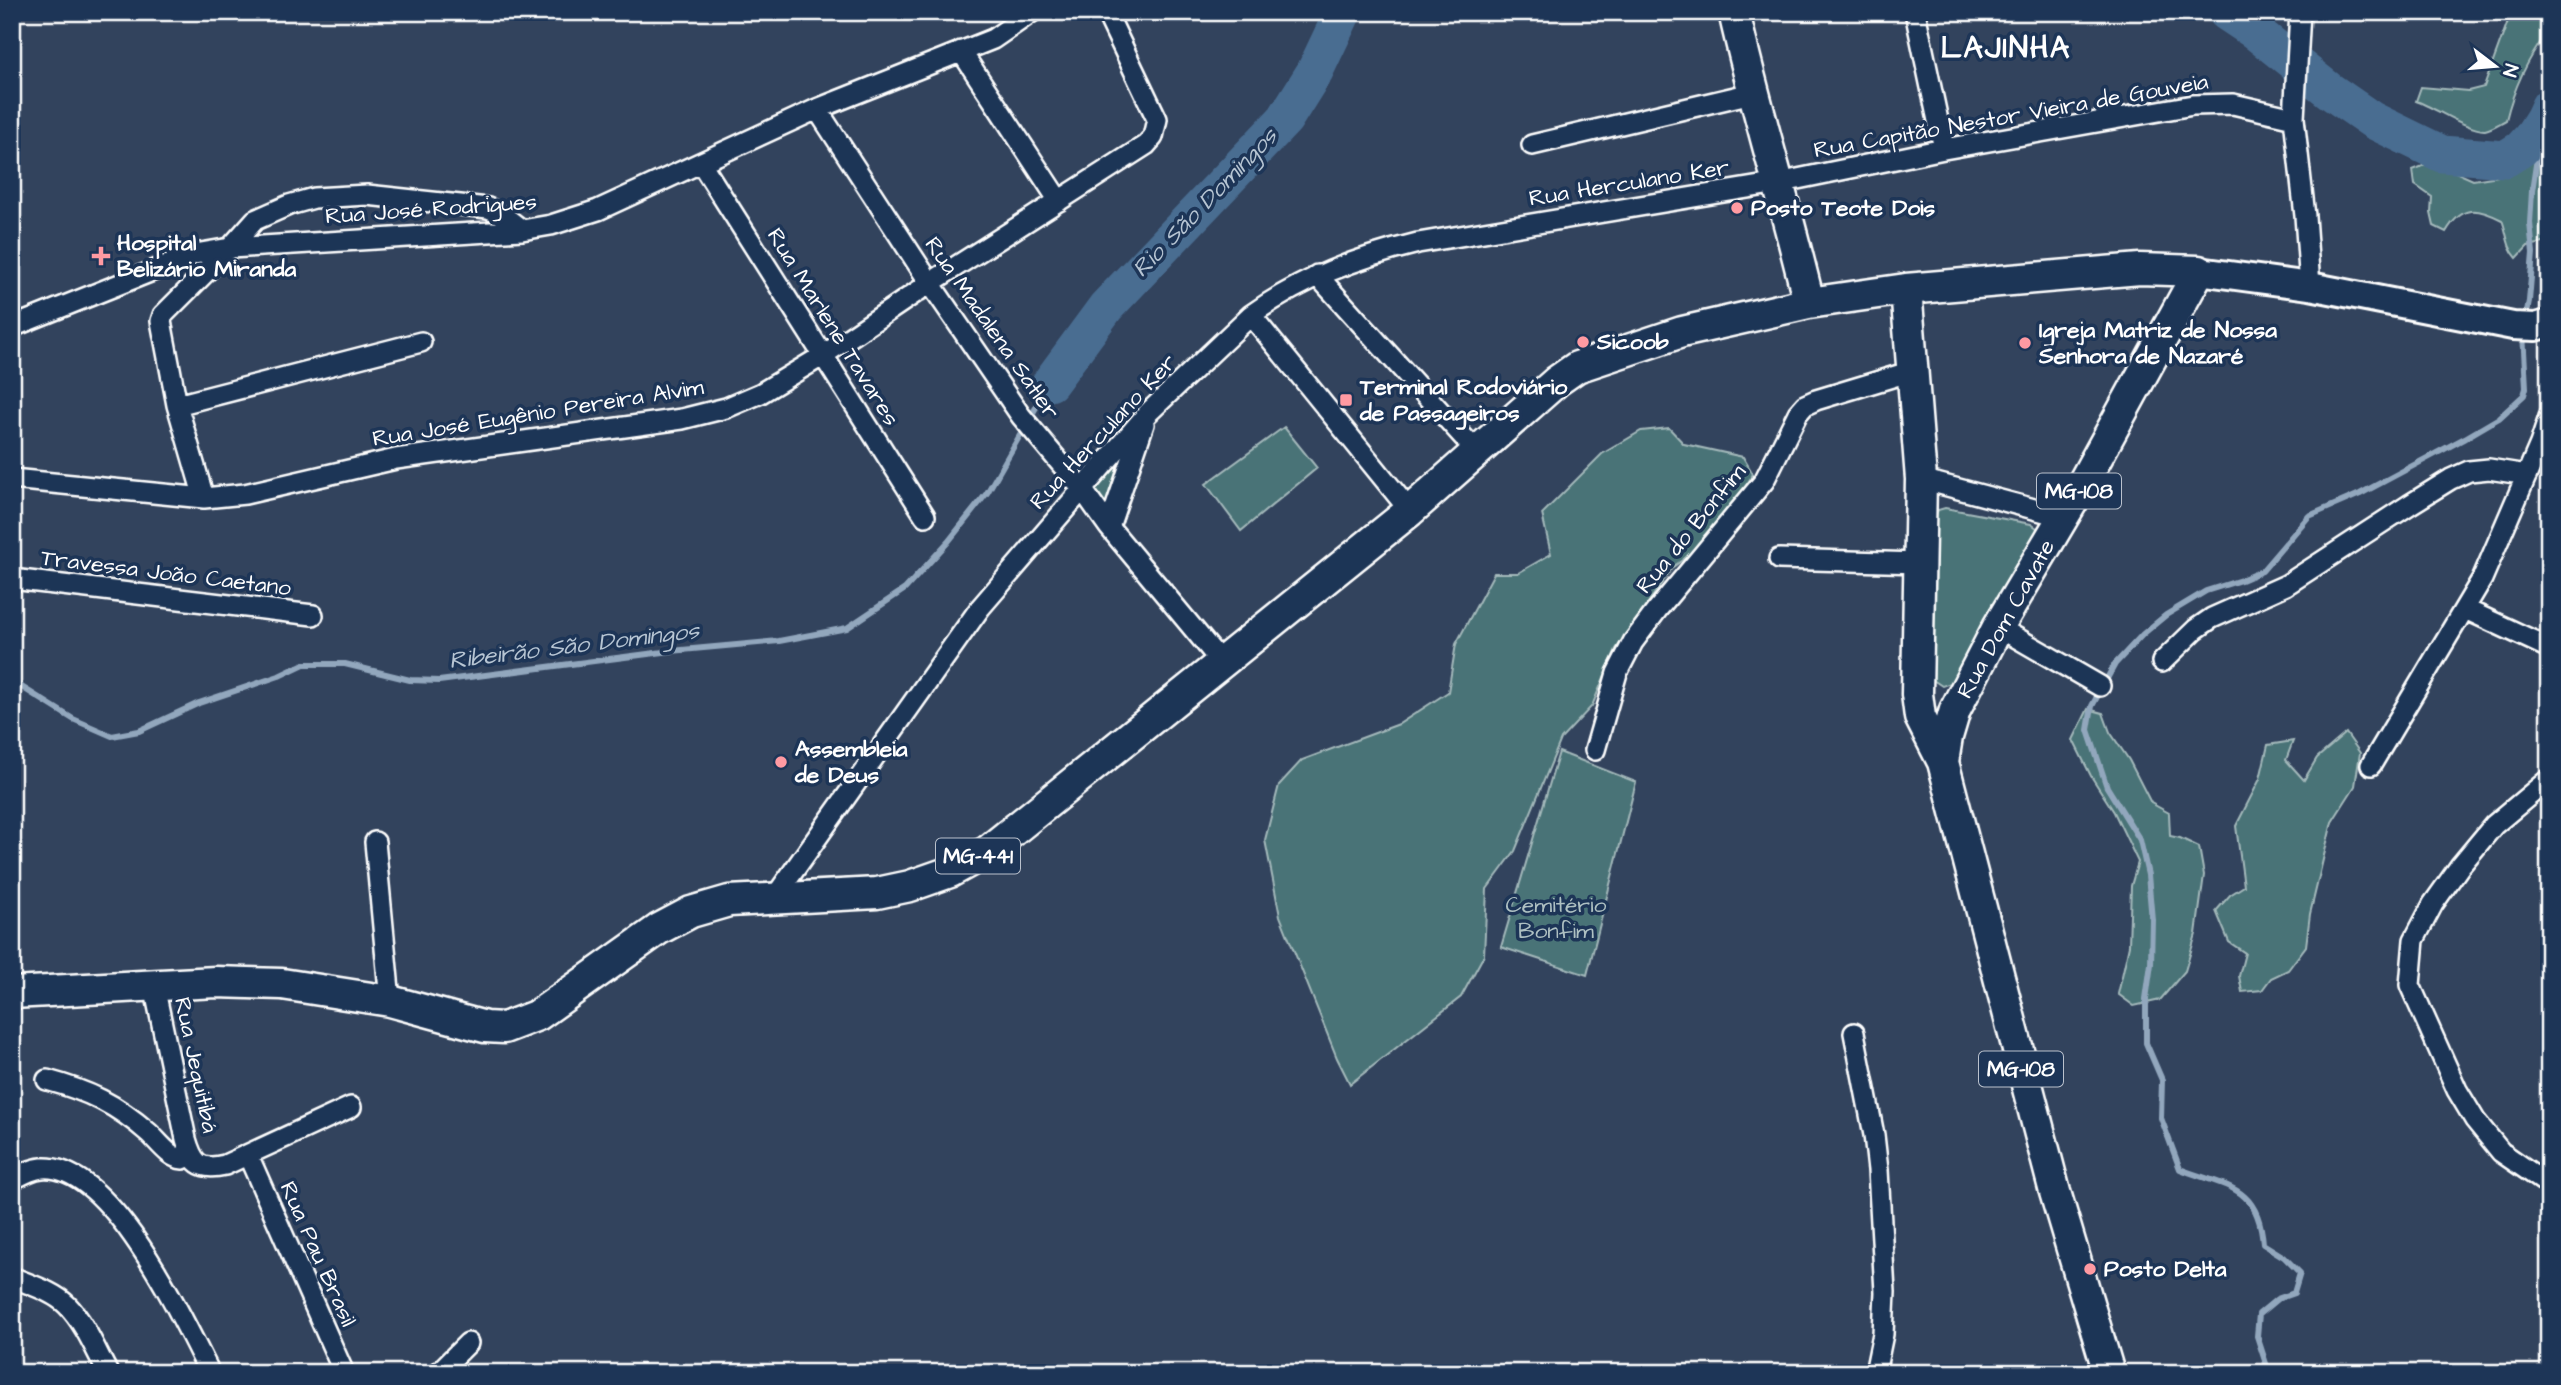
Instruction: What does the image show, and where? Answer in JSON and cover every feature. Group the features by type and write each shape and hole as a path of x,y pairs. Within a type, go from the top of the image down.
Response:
{"main road":[{"path":"1734,12 1752,93 1809,303 1906,289 2140,269 2199,271 2310,286 2539,325"},
{"name":"Rua Dom Cavate","path":"1955,710 1998,627 2064,517 2199,271"},
{"name":"MG-108","path":"1906,289 1921,478 1917,647 1920,717 1943,762 2055,1192 2109,1373"},
{"name":"MG-441","path":"12,993 216,982 282,984 390,1001 485,1027 504,1028 538,1016 659,929 691,912 729,901 877,893 910,886 950,872 988,850 1410,511 1557,381 1577,367 1682,332 1809,303"},
{"path":"1920,717 1932,717 1955,710"},
{"name":"MG-108","path":"1943,762 1955,710"}],"street":[{"name":"Rua José Rodrigues","path":"12,327 195,254 230,248 522,230 551,225 598,210 817,109 993,39 1032,12"},
{"path":"1915,12 1944,149"},
{"path":"2300,12 2294,110 2310,286"},
{"name":"Rua José Eugênio Pereira Alvim","path":"12,479 204,498 245,494 396,459 682,419 726,408 761,393 822,356 930,283 1146,145 1157,129 1157,119 1109,14"},
{"path":"961,51 1059,201"},
{"path":"1532,145 1752,93"},
{"name":"Rua Capitão Nestor Vieira de Gouveia","path":"1777,183 1944,149 2193,105 2233,104 2294,110"},
{"name":"Rua Madalena Satler","path":"817,109 930,283 1021,416 1221,662"},
{"name":"Rua Marlene Tavares","path":"701,163 925,516"},
{"name":"Rua Herculano Ker","path":"775,897 981,608 1148,413 1251,315 1269,302 1317,275 1378,253 1418,243 1777,183"},
{"path":"204,498 177,405 161,331 163,315 255,220 268,212 314,198 367,195 488,208 500,213 522,230"},
{"path":"1317,275 1477,452"},
{"path":"1251,315 1410,511"},
{"path":"177,405 421,342"},
{"name":"Rua do Bonfim","path":"1595,750 1617,673 1633,642 1764,481 1798,413 1805,405 1816,400 1912,371"},
{"path":"1109,527 1148,413"},
{"path":"2371,765 2482,579 2549,417"},
{"path":"2162,662 2211,618 2286,585 2451,480 2469,471 2489,469 2527,475"},
{"path":"1921,478 2064,517"},
{"path":"1779,559 1920,564"},
{"name":"Travessa João Caetano","path":"12,579 313,615"},
{"path":"2465,609 2549,648"},
{"path":"1998,627 2100,686"},
{"path":"2549,779 2494,825 2433,904 2414,940 2410,985 2457,1090 2475,1120 2501,1152 2549,1185"},
{"path":"374,842 390,1001"},
{"name":"Rua Jequitibá","path":"154,986 191,1155 196,1162 206,1167 214,1167 248,1155 351,1107"},
{"path":"1854,1033 1874,1135 1885,1292 1883,1334 1875,1373"},
{"name":"Rua Jequitibá","path":"47,1080 96,1096 132,1119 173,1156 183,1158 191,1155"},
{"name":"Rua Pau Brasil","path":"248,1155 344,1373"},
{"path":"12,1180 26,1172 43,1168 62,1171 81,1180 106,1204 126,1225 149,1258 210,1373"},
{"path":"12,1277 67,1304 108,1373"},
{"path":"438,1373 468,1343"}],"green space":[{"path":"2521,12 2544,12 2547,33 2522,74 2506,120 2485,130 2478,129 2416,101 2421,87 2468,91 2484,87 2508,21"},
{"path":"2549,141 2549,242 2528,246 2517,258 2509,245 2502,220 2477,211 2470,211 2458,217 2446,232 2434,226 2432,197 2415,185 2413,170 2433,162 2473,180 2511,174"},
{"path":"1284,427 1317,468 1241,531 1206,484"},
{"path":"1669,428 1684,444 1743,457 1753,474 1740,496 1696,550 1673,567 1616,649 1592,706 1561,739 1515,851 1487,889 1484,955 1461,997 1350,1084 1280,916 1265,840 1279,785 1302,760 1399,724 1448,692 1456,644 1494,573 1518,573 1551,554 1542,514 1602,454 1641,431"},
{"path":"1120,451 1108,515 1091,492"},
{"path":"1945,508 2031,524 2037,528 2038,535 1951,683 1942,686 1930,678 1935,517 1938,510"},
{"path":"2088,709 2103,713 2110,732 2129,760 2151,803 2169,813 2170,836 2199,847 2204,875 2196,934 2185,971 2160,1000 2134,1006 2118,994 2129,945 2131,886 2138,862 2114,812 2091,776 2073,740"},
{"path":"2346,733 2360,753 2355,786 2332,822 2310,914 2306,946 2288,970 2271,978 2262,990 2242,992 2239,976 2245,953 2229,942 2216,911 2230,895 2244,886 2236,826 2260,779 2268,745 2293,741 2286,760 2304,780 2317,758"},
{"name":"Cemitério Bonfim","path":"1559,752 1636,782 1587,975 1501,947"}],"waterway":[{"name":"Rio São Domingos","path":"1050,383 1106,307 1285,119 1315,71 1343,12"},
{"name":"Rio São Domingos","path":"2226,12 2372,120 2442,154 2505,159 2521,149 2531,138 2549,106"},
{"path":"2525,321 2533,253 2530,223 2532,191 2543,119"},
{"path":"2269,1373 2257,1336 2259,1314 2277,1299 2294,1293 2300,1273 2284,1257 2263,1244 2255,1210 2247,1199 2225,1185 2180,1169 2161,1118 2162,1080 2146,1043 2146,999 2151,964 2152,920 2148,875 2140,840 2107,787 2088,730 2092,706 2115,664 2143,634 2166,615 2206,591 2262,571 2309,516 2360,494 2499,418 2524,395 2526,388 2523,332"},
{"name":"Ribeirão São Domingos","path":"12,681 73,719 112,736 139,731 199,703 279,676 304,664 345,664 410,680 439,681 671,651 779,641 847,628 905,589 948,542 987,493 1050,383"}],"place":[{"name":"Posto Teote Dois","path":"1737,208"},
{"name":"Hospital Belizário Miranda","path":"101,256"},
{"name":"Sicoob","path":"1583,342"},
{"name":"Igreja Matriz de Nossa Senhora de Nazaré","path":"2025,343"},
{"name":"Terminal Rodoviário de Passageiros","path":"1346,400"},
{"name":"Assembleia de Deus","path":"781,762"},
{"name":"Posto Delta","path":"2090,1269"}],"district":[{"name":"LAJINHA","path":"2006,48"}]}
